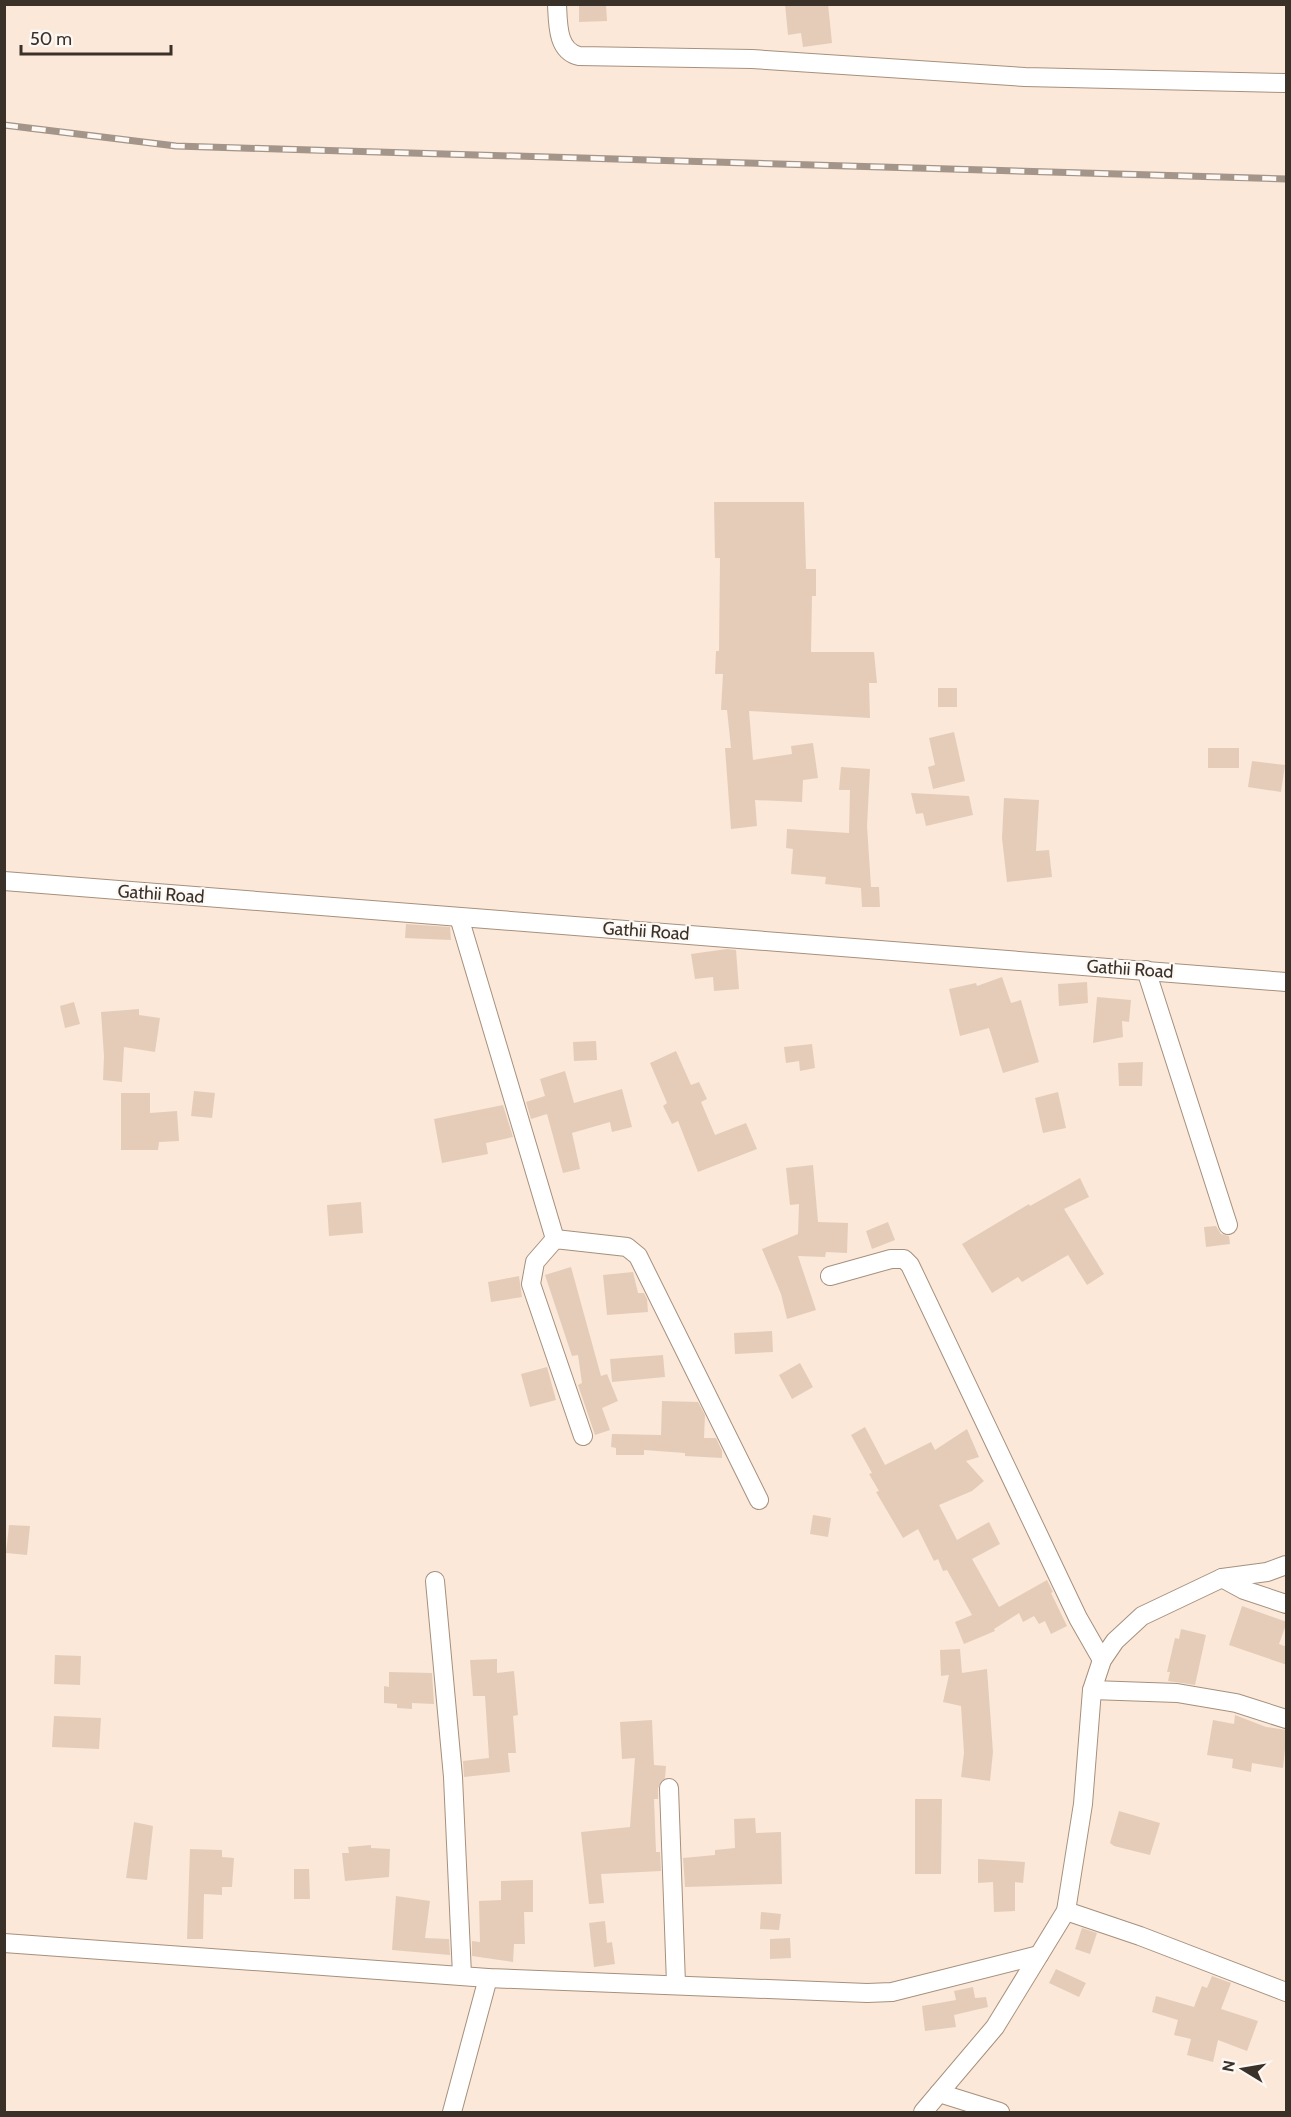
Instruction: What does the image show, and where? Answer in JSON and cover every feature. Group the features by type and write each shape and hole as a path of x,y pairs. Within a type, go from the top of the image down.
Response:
{"street":[{"path":"556,4 559,30 564,47 570,54 579,56 752,60 1025,77 1287,83"},
{"name":"Gathii Road","path":"4,881 1287,982"},
{"path":"459,917 555,1239"},
{"path":"1146,970 1228,1225"},
{"path":"555,1239 534,1262 531,1284 583,1436"},
{"path":"555,1239 627,1247 638,1256 759,1500"},
{"path":"830,1276 891,1259 904,1260 910,1265 1078,1618 1102,1660"},
{"path":"923,2112 995,2027 1066,1911 1083,1804 1092,1690 1102,1660 1115,1641 1142,1616 1222,1578 1268,1572 1287,1565"},
{"path":"1222,1578 1244,1590 1287,1604"},
{"path":"435,1581 453,1777 462,1976"},
{"path":"1092,1690 1177,1693 1236,1703 1287,1719"},
{"path":"669,1788 676,1984"},
{"path":"1066,1911 1140,1936 1287,1992"},
{"path":"4,1943 488,1978 892,1992 1039,1955"},
{"path":"452,2112 488,1978"},
{"path":"939,2093 1000,2112"}],"building":[{"path":"579,4 606,4 607,21 579,22"},
{"path":"785,4 828,4 832,43 803,47 801,33 788,35"},
{"path":"714,502 804,502 806,569 816,569 816,596 812,596 811,652 874,652 877,683 869,683 870,718 749,711 753,760 792,754 791,746 813,743 818,778 803,780 802,802 755,800 757,826 731,829 725,748 731,748 727,710 721,710 723,674 715,674 716,651 719,651 720,558 715,558"},
{"path":"938,688 957,688 957,707 938,707"},
{"path":"954,732 965,781 933,789 928,767 935,765 929,738"},
{"path":"1208,748 1239,748 1239,768 1208,768"},
{"path":"1252,761 1285,765 1281,792 1248,787"},
{"path":"841,767 870,769 867,826 871,887 879,887 880,907 862,907 861,888 825,884 826,877 791,874 793,849 786,848 787,829 849,833 850,790 839,790"},
{"path":"911,793 969,796 973,815 926,826 923,813 916,814"},
{"path":"1004,798 1039,800 1036,851 1049,850 1052,877 1007,882 1002,838"},
{"path":"406,924 450,927 451,940 405,938"},
{"path":"736,950 739,989 714,991 713,977 695,979 691,954"},
{"path":"1002,977 1011,1003 1021,1000 1039,1062 1003,1073 989,1028 960,1036 949,989 976,983 977,986"},
{"path":"1087,982 1088,1003 1059,1006 1058,984"},
{"path":"1097,997 1131,1000 1129,1022 1122,1021 1123,1037 1093,1043"},
{"path":"74,1002 80,1024 65,1028 60,1006"},
{"path":"139,1009 139,1015 160,1018 155,1052 124,1047 122,1082 103,1080 101,1012"},
{"path":"596,1041 597,1060 574,1061 573,1042"},
{"path":"812,1044 815,1068 800,1071 799,1061 786,1063 784,1047"},
{"path":"676,1051 691,1085 699,1082 707,1099 701,1102 715,1135 746,1123 757,1149 698,1172 678,1121 672,1124 663,1106 667,1103 650,1063"},
{"path":"1143,1062 1142,1086 1119,1086 1118,1063"},
{"path":"565,1071 574,1103 622,1089 632,1127 612,1132 610,1122 572,1133 580,1169 563,1173 547,1114 531,1119 526,1102 545,1096 540,1079"},
{"path":"194,1091 215,1093 212,1118 191,1116"},
{"path":"1058,1092 1066,1128 1043,1133 1035,1098"},
{"path":"121,1093 150,1093 150,1113 177,1111 179,1141 159,1142 158,1150 121,1150"},
{"path":"503,1105 513,1137 486,1143 488,1154 442,1163 434,1119"},
{"path":"813,1165 818,1222 848,1223 847,1253 826,1252 825,1257 798,1256 816,1310 787,1319 781,1294 762,1249 798,1234 799,1204 790,1205 786,1168"},
{"path":"1080,1178 1089,1197 1064,1209 1104,1274 1087,1285 1068,1255 1022,1282 1018,1277 992,1293 962,1244 1029,1204 1030,1206"},
{"path":"361,1202 363,1233 329,1236 327,1205"},
{"path":"888,1222 895,1240 872,1249 866,1231"},
{"path":"1216,1226 1221,1234 1229,1236 1230,1244 1206,1247 1204,1227"},
{"path":"571,1267 601,1376 607,1374 618,1401 602,1408 610,1430 595,1435 578,1385 582,1383 578,1355 572,1356 545,1275"},
{"path":"633,1272 638,1293 644,1293 647,1299 648,1312 607,1315 603,1275"},
{"path":"519,1276 522,1297 491,1302 488,1282"},
{"path":"772,1331 773,1352 735,1354 734,1333"},
{"path":"663,1355 665,1377 612,1382 610,1359"},
{"path":"800,1363 813,1387 792,1399 779,1375"},
{"path":"547,1367 556,1400 530,1407 521,1374"},
{"path":"662,1401 698,1402 705,1415 704,1438 716,1438 722,1451 722,1458 644,1450 644,1455 616,1455 616,1448 611,1447 612,1434 661,1435"},
{"path":"865,1427 885,1465 931,1442 935,1450 967,1429 979,1457 966,1461 984,1481 972,1491 939,1505 957,1540 989,1522 1000,1544 972,1559 999,1607 1047,1580 1067,1626 1051,1634 1045,1621 1039,1624 1034,1616 1023,1622 1019,1613 994,1629 995,1631 964,1644 955,1622 972,1615 947,1570 943,1571 938,1559 934,1561 918,1529 903,1538 876,1492 879,1491 869,1474 872,1473 851,1435"},
{"path":"813,1515 831,1518 828,1537 810,1534"},
{"path":"9,1525 30,1526 27,1555 6,1553"},
{"path":"1242,1606 1287,1622 1279,1644 1287,1647 1287,1665 1229,1645"},
{"path":"1181,1629 1206,1635 1195,1685 1168,1681 1170,1672 1167,1672 1175,1638 1179,1639"},
{"path":"960,1649 962,1673 987,1669 993,1752 990,1781 961,1777 964,1753 961,1706 943,1702 949,1675 941,1676 940,1650"},
{"path":"55,1655 81,1656 80,1685 54,1684"},
{"path":"497,1659 497,1673 514,1671 518,1715 513,1716 516,1753 508,1753 510,1772 464,1777 463,1761 489,1758 485,1696 473,1696 470,1660"},
{"path":"389,1672 432,1673 434,1704 412,1703 412,1709 397,1708 397,1704 384,1703 384,1686 389,1687"},
{"path":"1235,1715 1266,1727 1287,1730 1283,1768 1252,1763 1251,1772 1232,1768 1233,1759 1207,1755 1213,1720 1234,1724"},
{"path":"54,1716 101,1718 99,1749 52,1747"},
{"path":"652,1720 654,1765 666,1766 665,1778 658,1788 658,1799 654,1799 656,1852 660,1852 661,1871 601,1874 604,1903 589,1904 581,1832 630,1827 635,1758 622,1759 620,1722"},
{"path":"915,1799 942,1799 941,1874 915,1874"},
{"path":"1119,1811 1160,1823 1150,1855 1110,1843"},
{"path":"755,1818 756,1833 781,1832 782,1884 685,1887 683,1858 715,1855 715,1850 735,1848 734,1819"},
{"path":"134,1822 153,1826 147,1880 126,1878"},
{"path":"371,1845 371,1848 390,1849 389,1877 345,1881 342,1853 349,1853 348,1847"},
{"path":"190,1849 222,1850 222,1857 234,1858 232,1887 222,1887 222,1895 204,1894 203,1939 187,1939"},
{"path":"978,1859 1025,1862 1023,1883 1015,1882 1015,1911 994,1912 993,1882 978,1883"},
{"path":"294,1869 309,1869 310,1899 294,1899"},
{"path":"533,1880 533,1912 524,1912 525,1944 514,1944 513,1962 472,1956 472,1941 480,1942 479,1901 501,1900 501,1881"},
{"path":"396,1896 430,1901 425,1938 449,1939 450,1955 392,1950"},
{"path":"761,1912 781,1914 779,1930 760,1929"},
{"path":"605,1921 607,1943 612,1942 615,1964 594,1967 589,1923"},
{"path":"1082,1928 1097,1933 1090,1954 1075,1949"},
{"path":"790,1938 791,1958 770,1959 770,1939"},
{"path":"1056,1969 1086,1983 1079,1997 1049,1983"},
{"path":"1212,1976 1231,1983 1221,2009 1258,2021 1247,2051 1218,2040 1213,2062 1187,2055 1191,2039 1174,2035 1178,2020 1152,2012 1156,1996 1194,2007 1202,1986 1207,1988"},
{"path":"973,1987 975,1998 986,1997 988,2007 954,2015 956,2027 925,2031 922,2006 956,2000 954,1991"}],"railway":[{"path":"4,125 176,146 1286,179"}]}
